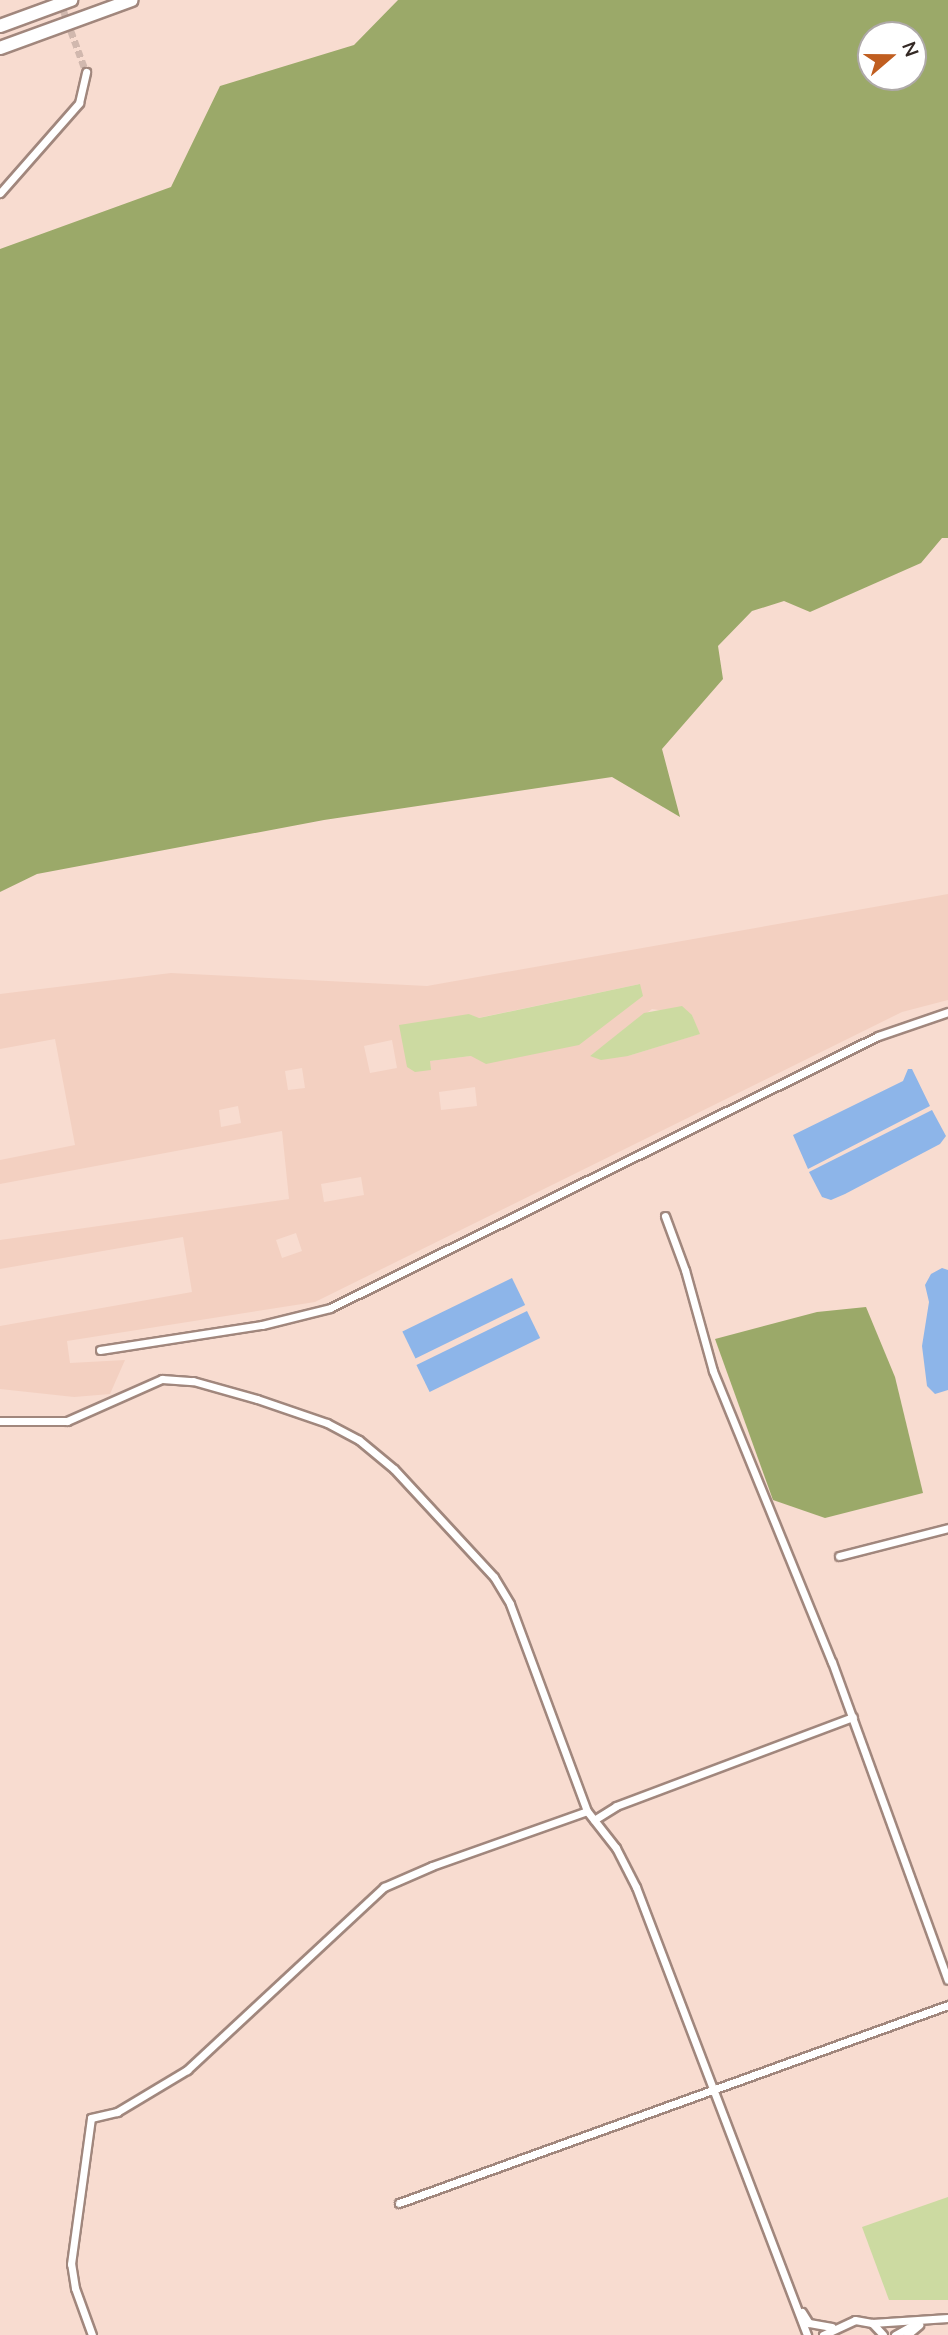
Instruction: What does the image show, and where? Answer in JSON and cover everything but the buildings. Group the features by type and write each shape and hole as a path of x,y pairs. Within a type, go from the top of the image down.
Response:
{"highway":[{"path":"0,26 71,0"},
{"path":"0,48 132,0"}],"street":[{"path":"0,193 79,103 86,72"},
{"path":"100,1350 262,1325 330,1308 878,1036 948,1012"},
{"path":"665,1216 685,1270 713,1371 853,1717 948,1980"},
{"path":"0,1421 67,1421 146,1384 178,1378 293,1411 359,1440 394,1469 503,1589 587,1811 628,1867 807,2335"},
{"path":"839,1556 946,1528 948,1540"},
{"path":"594,1820 616,1806 853,1717"},
{"path":"92,2335 75,2288 71,2264 91,2118 117,2112 187,2070 384,1888 420,1870 587,1811"},
{"path":"399,2203 714,2087 948,2005"},
{"path":"795,2299 809,2323 836,2327"},
{"path":"823,2335 855,2320 872,2323 948,2319"},
{"path":"895,2335 925,2320"},
{"path":"907,2335 925,2320"},
{"path":"872,2323 883,2335"}],"shaded area":[{"path":"948,894 948,1000 902,1012 315,1302 67,1341 70,1363 125,1360 110,1394 74,1397 0,1389 0,1326 192,1292 183,1237 0,1269 0,1240 289,1199 282,1131 0,1184 0,1160 75,1145 55,1039 0,1049 0,994 171,973 427,986","holes":["640,984 471,1056 430,1061 469,1014 478,1018","652,1009 692,1015 699,1034 628,1056 590,1056","392,1040 397,1068 370,1073 364,1046","302,1068 305,1088 288,1090 285,1071","475,1087 477,1106 441,1110 439,1092","238,1106 241,1123 221,1127 219,1110","361,1177 364,1195 324,1202 321,1184","296,1233 302,1251 282,1258 276,1240"]}],"green space":[{"path":"398,0 948,0 948,538 942,538 921,563 810,612 784,601 752,611 718,646 723,679 662,749 680,817 612,777 324,820 37,874 0,892 0,249 171,187 220,86 354,45"},
{"path":"640,984 643,996 579,1045 486,1064 471,1056 430,1061 431,1070 415,1072 407,1067 399,1025 469,1014 479,1018"},
{"path":"682,1006 692,1015 700,1034 628,1056 601,1060 590,1056 644,1013"},
{"path":"866,1307 895,1377 923,1493 825,1518 773,1500 715,1339 817,1312"},
{"path":"948,2197 948,2300 889,2300 862,2227"}],"water":[{"path":"908,1069 912,1069 930,1106 808,1169 793,1135 903,1081"},
{"path":"932,1110 946,1136 940,1144 845,1194 831,1200 822,1197 809,1172"},
{"path":"942,1268 948,1270 948,1390 935,1394 927,1386 922,1346 929,1302 925,1285 931,1274"},
{"path":"512,1278 525,1305 415,1358 402,1331"},
{"path":"527,1311 540,1338 430,1392 416,1365"}],"tunnel":[{"path":"60,1 86,72"}]}
